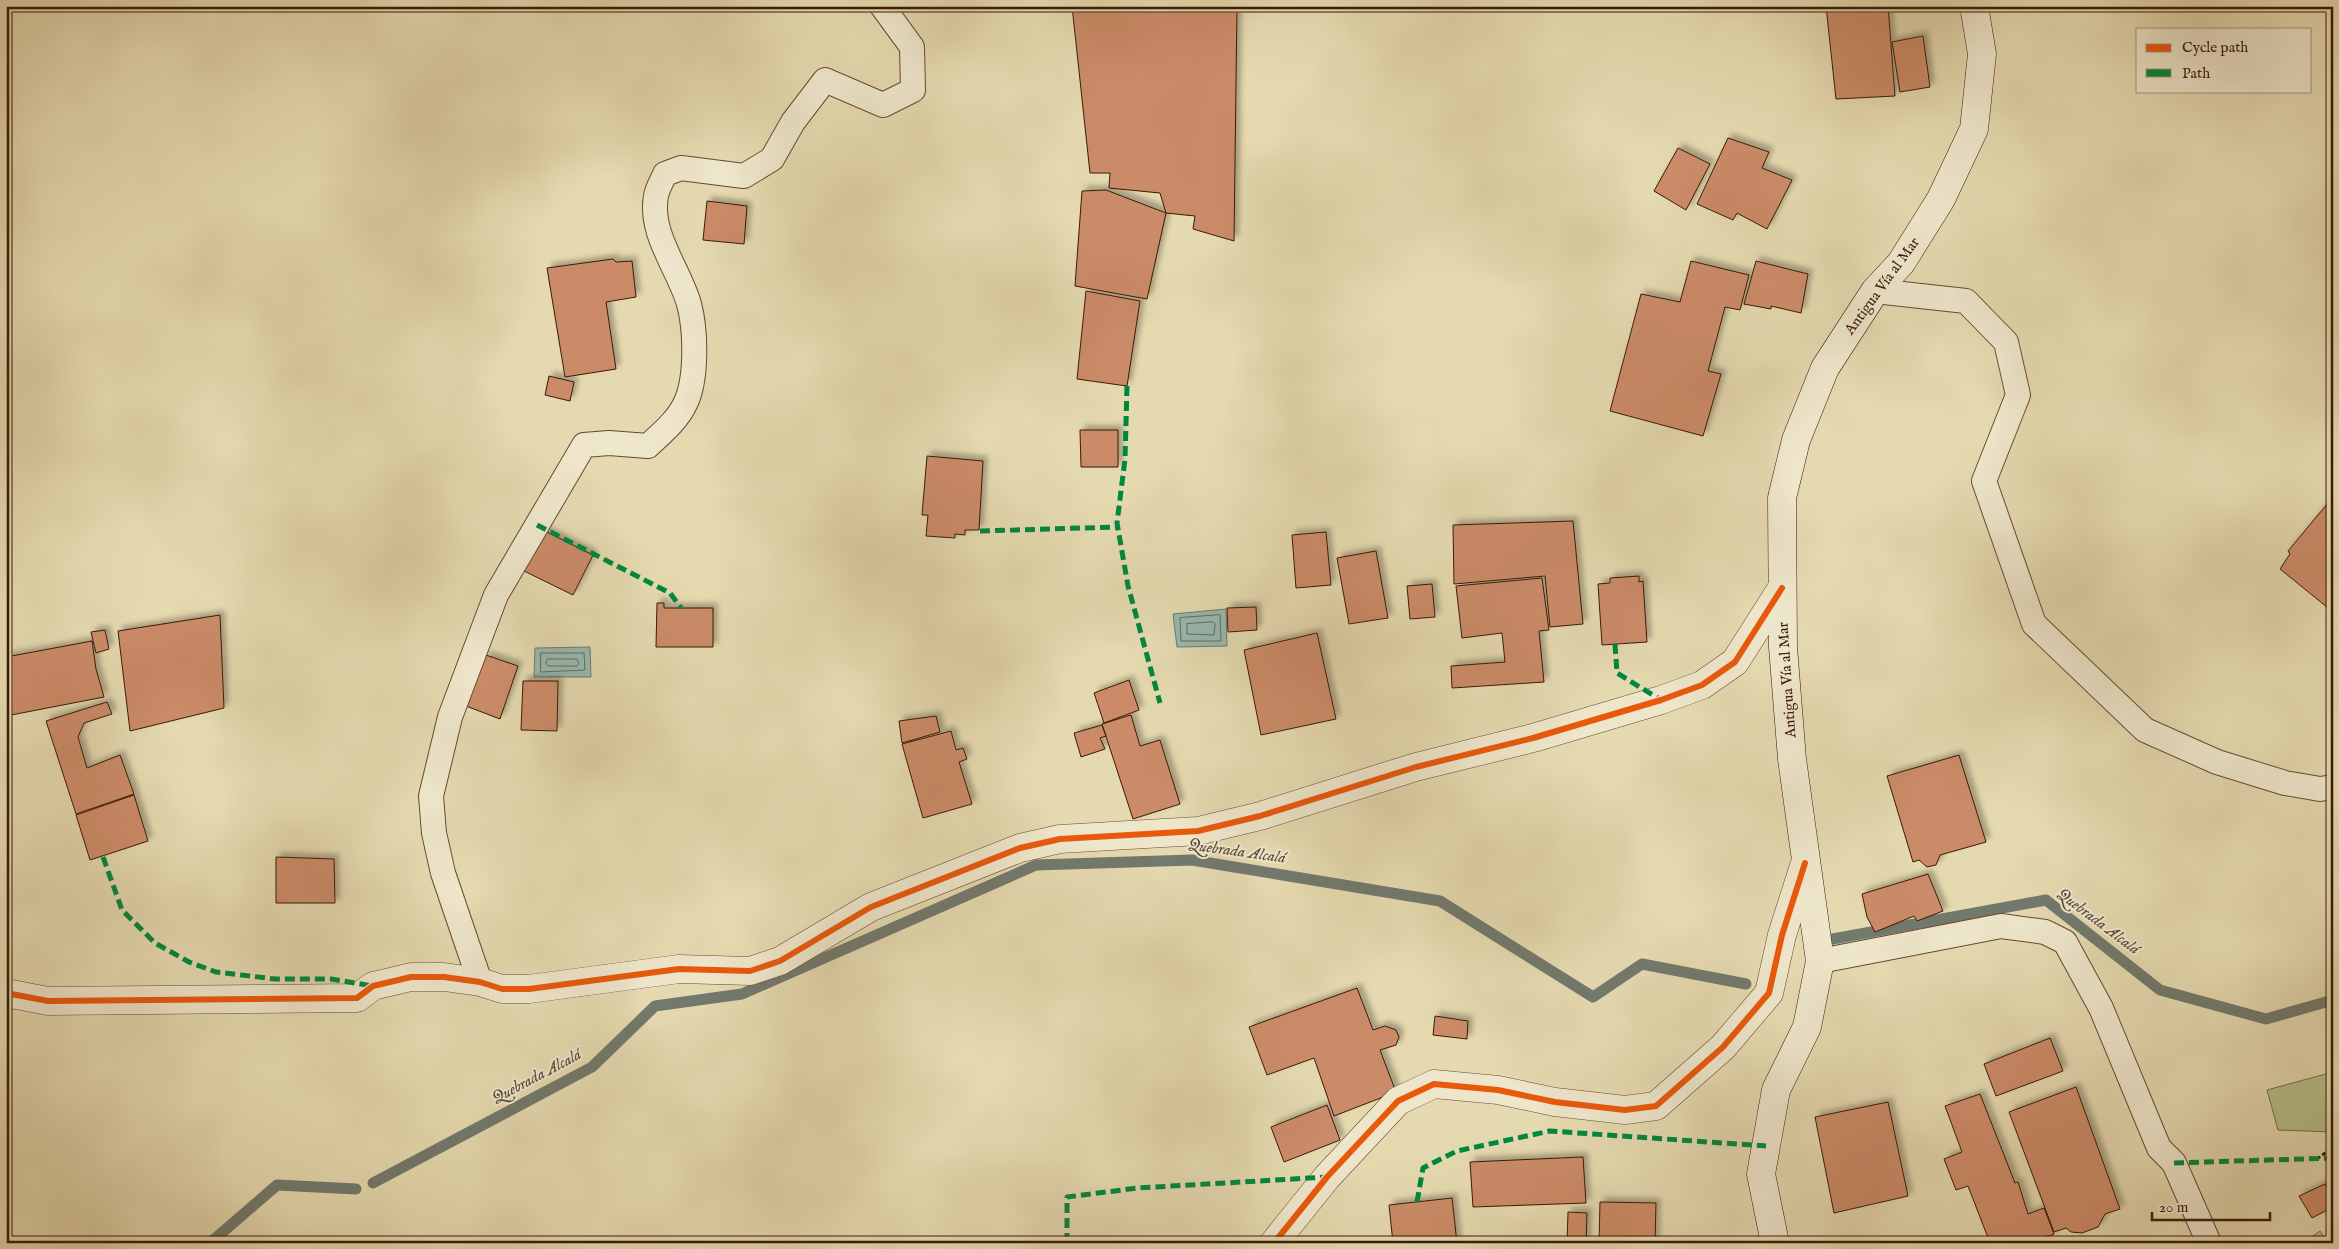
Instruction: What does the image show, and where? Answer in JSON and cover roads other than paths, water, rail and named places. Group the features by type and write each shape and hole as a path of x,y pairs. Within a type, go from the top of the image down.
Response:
{"street":[{"name":"Antigua Vía al Mar","path":"1775,1243 1772,1239 1761,1174 1776,1090 1807,1027 1820,961 1792,759 1783,647 1782,498 1796,440 1825,368 1875,291 1901,263 1941,199 1974,129 1982,54 1974,6"},
{"path":"6,993 48,1001 357,998 373,986 411,978 444,977 480,982 502,989 529,989 679,969 750,971 780,961 871,907 1020,848 1060,839 1198,831 1260,816 1416,768 1517,742 1661,700 1702,686 1735,662 1782,588"},
{"path":"1274,1243 1327,1177 1398,1101 1434,1084 1498,1090 1556,1102 1626,1110 1656,1106 1723,1047 1769,993 1782,935 1805,863"}],"lane":[{"path":"480,982 443,873 434,833 431,796 450,716 496,594 584,445 609,443 648,446 673,422 686,402 694,367 692,326 689,304 656,222 656,195 664,174 681,168 744,176 772,159 793,122 825,80 883,105 913,90 912,47 882,6"},
{"path":"1875,291 1966,301 2006,342 2018,395 1984,481 2034,624 2145,730 2217,762 2285,783 2320,789 2333,787"},
{"path":"1820,961 2001,926 2045,932 2065,942 2101,1008 2159,1148 2174,1163 2209,1243"}],"water":[{"path":"1226,609 1227,646 1177,647 1173,614"},
{"path":"590,647 591,677 534,677 535,648"}],"waterway":[{"name":"Quebrada Alcalá","path":"373,1183 592,1067 655,1006 742,994 1036,865 1192,860 1440,901 1593,997 1642,964 1746,984"},
{"name":"Quebrada Alcalá","path":"1833,939 2046,900 2160,990 2266,1019 2333,1000"},
{"name":"Quebrada Alcalá","path":"210,1243 277,1185 356,1189"}]}
